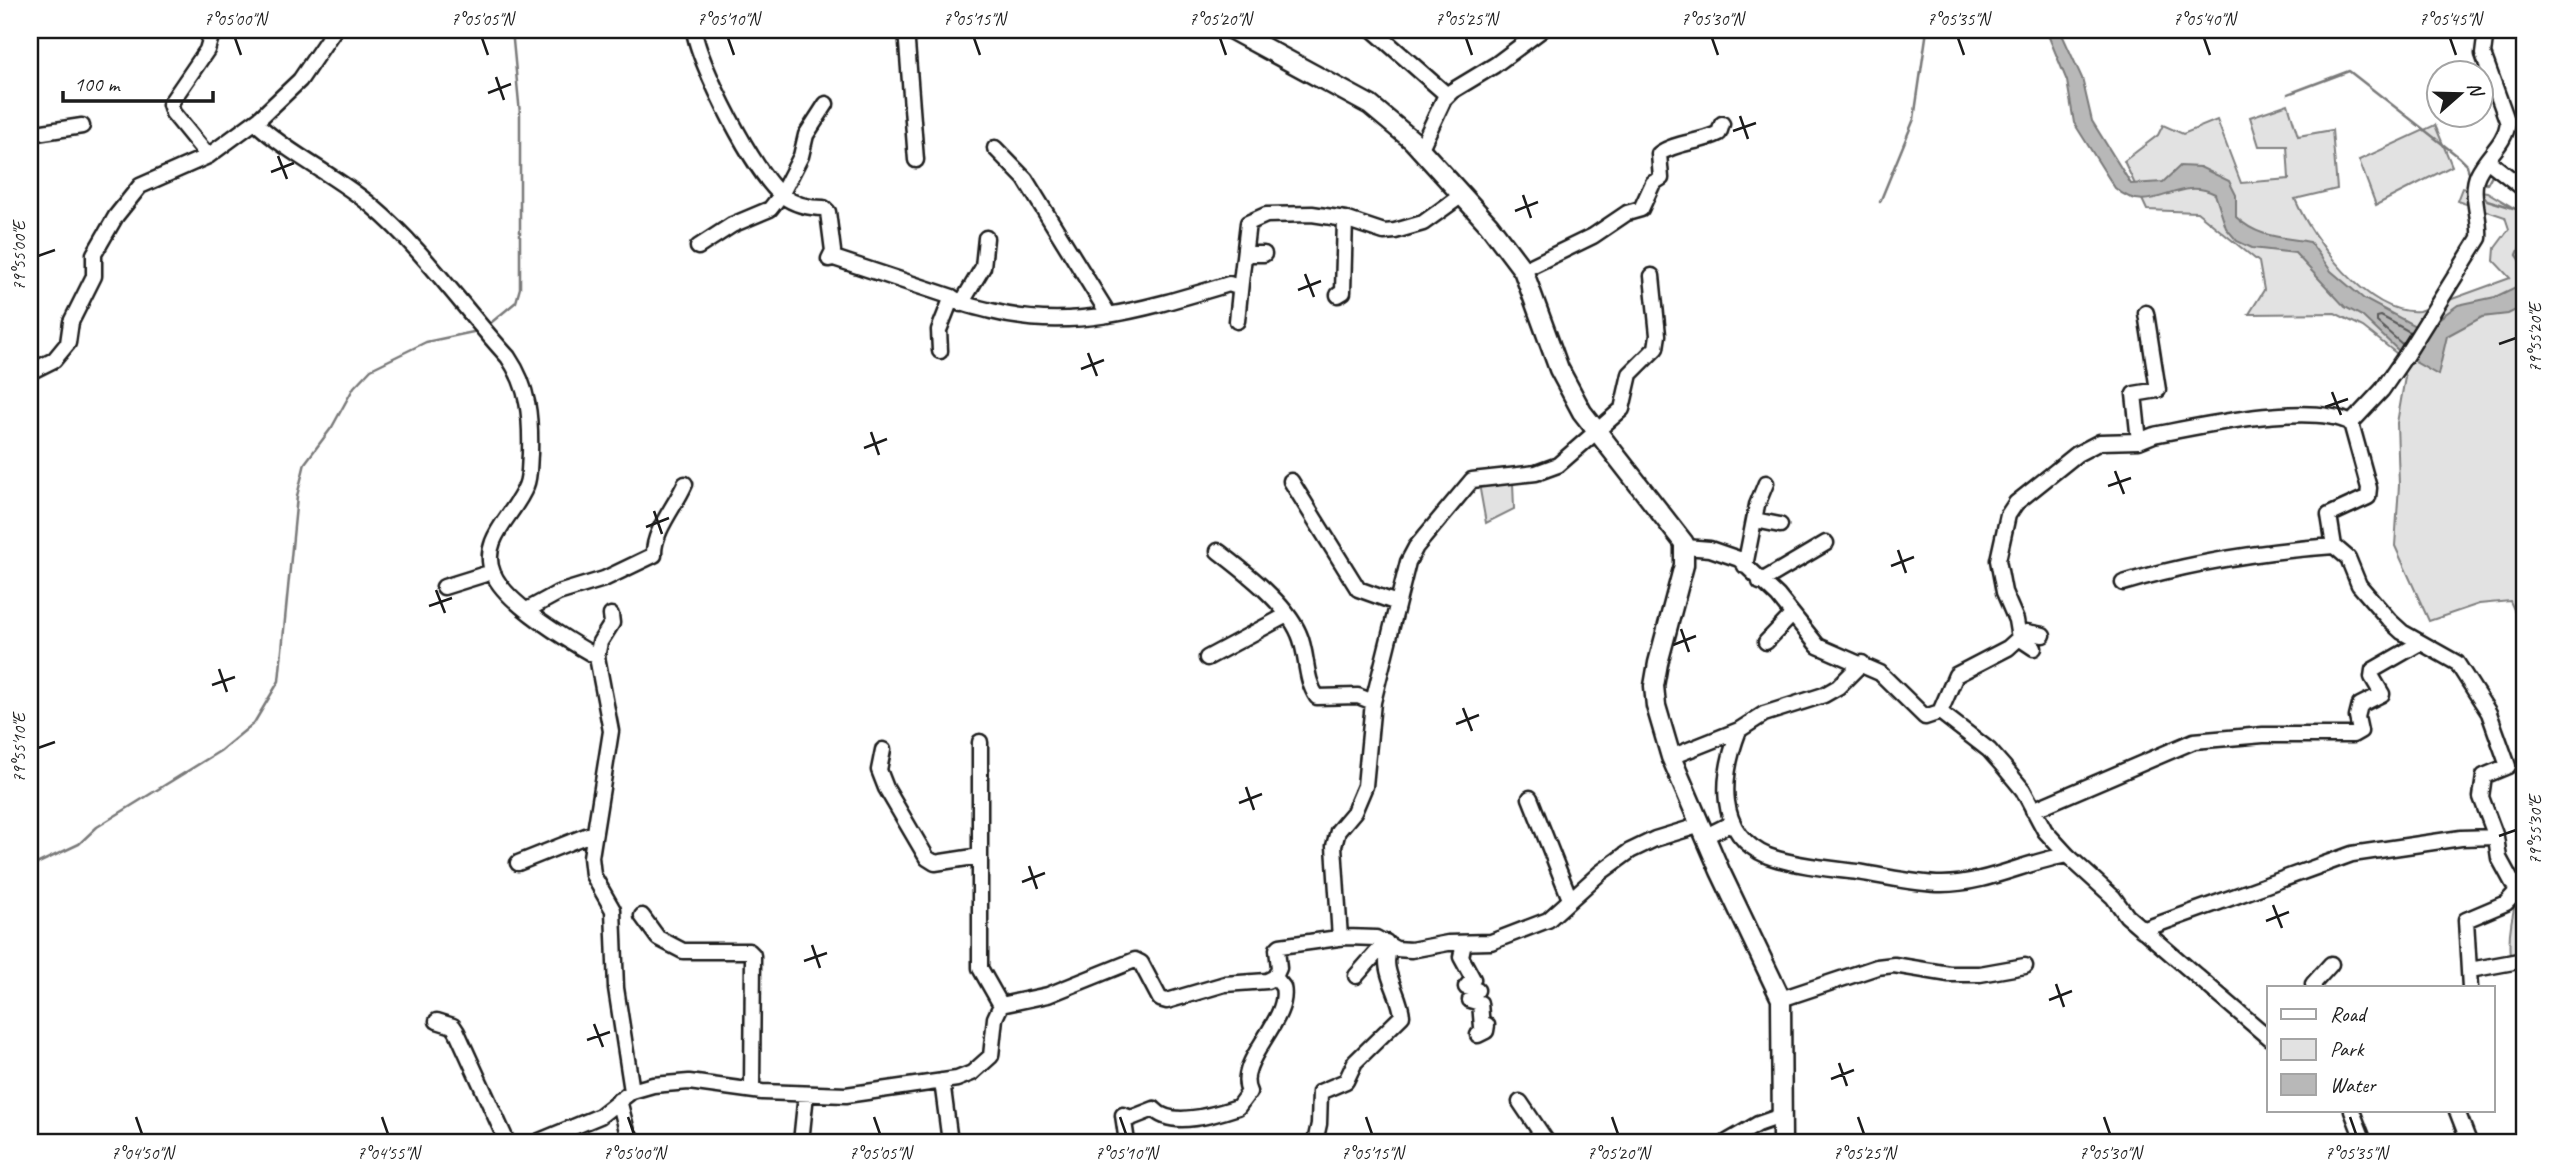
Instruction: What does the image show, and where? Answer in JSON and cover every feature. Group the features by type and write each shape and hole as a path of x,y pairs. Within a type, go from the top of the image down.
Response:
{"main road":[{"path":"1232,30 1370,104 1421,148 1507,246 1523,270 1559,369 1582,412 1676,530 1685,547 1654,686 1659,718 1671,757 1781,999 1783,1142"}],"street":[{"path":"208,156 173,113 170,104 207,50 213,30"},
{"path":"30,372 54,360 68,342 71,321 94,276 94,254 116,216 140,186 208,156 255,122 300,80 334,30"},
{"path":"694,30 701,61 717,95 763,173 781,195 810,208 824,208 828,212 834,251 829,259 835,258 956,300 1023,319 1078,319 1138,312 1229,284 1238,287 1241,282"},
{"path":"906,30 916,160"},
{"path":"1373,30 1447,95"},
{"path":"1421,148 1447,95 1542,30"},
{"path":"2351,423 2382,390 2479,238 2480,222 2475,205 2476,176 2506,134 2508,123 2483,54 2486,30"},
{"path":"698,247 732,225 770,209 781,195 801,156 806,135 826,104"},
{"path":"255,122 284,147 371,205 408,242 520,374 530,418 529,466 526,486 490,545 492,572 527,610 559,636 597,657"},
{"path":"1523,270 1594,236 1627,213 1641,209 1653,183 1661,178 1658,154 1665,149 1707,140 1719,134 1722,124"},
{"path":"30,134 82,126"},
{"path":"995,148 1025,179 1109,315"},
{"path":"2487,160 2524,189"},
{"path":"1237,321 1248,223 1266,215 1312,214 1345,219 1384,232 1395,231 1423,223 1462,195"},
{"path":"1338,295 1343,292 1345,219"},
{"path":"940,351 939,330 956,300 983,267 986,238"},
{"path":"1245,254 1264,254"},
{"path":"1340,938 1334,846 1338,831 1354,812 1365,786 1373,702 1408,562 1416,547 1466,485 1479,477 1546,471 1558,465 1622,409 1630,374 1656,348 1658,335 1652,276"},
{"path":"2139,441 2134,394 2158,390 2146,313"},
{"path":"2034,648 2019,638 2016,620 2004,593 1998,560 2008,515 2016,503 2077,454 2100,442 2139,441 2154,435 2261,416 2324,414 2351,423"},
{"path":"2351,423 2369,488 2368,496 2329,515 2334,546 2348,558 2360,585 2390,621 2420,643 2457,663 2489,713 2508,766 2484,776 2481,797 2496,837 2499,858 2517,891 2507,903 2466,920 2465,948 2470,986"},
{"path":"1291,481 1358,589 1396,603"},
{"path":"1745,566 1766,483"},
{"path":"527,610 558,593 604,579 654,555 654,541 674,509 685,484"},
{"path":"1755,520 1780,524"},
{"path":"1760,582 1826,543"},
{"path":"2123,583 2168,570 2264,551 2334,546"},
{"path":"1685,547 1723,553 1739,559 1760,582 1778,596 1818,646 1880,673 1924,717 1940,712 1956,675 2008,648 2028,632 2043,635"},
{"path":"1218,551 1265,590 1299,634 1311,688 1317,697 1358,696 1373,702"},
{"path":"444,587 492,572"},
{"path":"611,615 612,623 600,642 597,657 611,732 593,833 592,867 613,910 620,1024 632,1091"},
{"path":"1207,658 1285,615"},
{"path":"1766,642 1792,615"},
{"path":"2033,810 2194,741 2263,735 2353,735 2360,731 2357,717 2360,705 2382,694 2372,677 2373,670 2420,643"},
{"path":"1671,757 1739,730 1764,714 1824,695 1838,687 1862,663"},
{"path":"1940,712 1989,750 2023,790 2045,831 2113,897 2127,916 2267,1036"},
{"path":"1739,730 1725,780 1726,800 1732,823 1767,855 1836,869 1942,884 2001,875 2067,855"},
{"path":"979,742 980,968 1001,1005"},
{"path":"883,750 879,770 903,822 927,858 935,863 980,856"},
{"path":"1530,798 1570,900"},
{"path":"1001,1005 1048,995 1135,960 1142,963 1160,999 1167,1001 1207,988 1267,981 1275,977 1279,968 1277,949 1280,946 1340,938 1376,938 1388,945 1411,950 1507,937 1548,920 1630,850 1655,839 1732,823"},
{"path":"518,863 593,833"},
{"path":"2142,930 2352,854 2461,838 2496,837"},
{"path":"642,916 658,939 683,951 749,951 753,955 752,1090"},
{"path":"1464,943 1461,957 1473,979 1466,987 1477,990 1470,1000 1480,1003 1482,1027 1487,1025 1486,1031 1478,1035"},
{"path":"1356,976 1388,945"},
{"path":"1315,1142 1319,1124 1320,1092 1346,1081 1355,1062 1402,1016 1387,964 1388,945"},
{"path":"2470,970 2524,960"},
{"path":"2314,986 2331,964"},
{"path":"1781,999 1860,975 1877,967 1894,965 1949,974 1980,974 2025,965"},
{"path":"1127,1142 1123,1115 1132,1118 1154,1109 1167,1118 1191,1117 1238,1107 1249,1092 1245,1074 1282,1005 1283,987 1275,977"},
{"path":"537,1142 600,1116 632,1091 680,1082 752,1090 846,1095 942,1082 972,1073 991,1056 995,1018 1001,1005"},
{"path":"437,1021 453,1026 457,1032 507,1142"},
{"path":"942,1082 950,1142"},
{"path":"801,1142 806,1094"},
{"path":"619,1100 627,1131 634,1142"},
{"path":"1520,1102 1547,1142"},
{"path":"2352,1112 2364,1142"},
{"path":"2457,1112 2469,1142"},
{"path":"1727,1142 1758,1124 1781,1116"}],"green space":[{"path":"2288,104 2298,136 2332,130 2337,189 2295,199 2328,253 2344,272 2380,301 2400,309 2419,311 2510,278 2494,261 2495,248 2509,229 2505,217 2457,201 2462,188 2487,192 2524,214 2524,631 2510,601 2479,604 2429,621 2395,546 2399,485 2397,423 2405,377 2396,353 2363,327 2335,313 2249,314 2264,290 2259,262 2197,212 2147,210 2124,161 2158,135 2163,125 2183,134 2217,120 2241,183 2289,179 2287,146 2259,146 2250,117"},
{"path":"2424,130 2437,130 2452,166 2376,205 2359,160"},
{"path":"1513,482 1514,509 1486,523 1479,484"},
{"path":"2524,894 2524,955 2510,956 2513,913 2517,898"}],"water":[{"path":"2046,30 2060,30 2082,78 2092,121 2131,184 2163,182 2180,166 2200,167 2229,181 2236,195 2236,217 2244,224 2262,233 2310,242 2331,271 2364,299 2415,326 2430,325 2458,305 2495,297 2524,283 2524,306 2508,314 2482,317 2447,336 2438,375 2417,363 2412,354 2399,351 2362,316 2345,307 2295,253 2252,248 2237,241 2226,228 2215,194 2201,189 2188,189 2152,199 2128,197 2115,188 2074,123 2067,81"}],"waterway":[{"path":"487,326 516,302 520,288 520,114 512,30"},
{"path":"1880,202 1914,119 1927,30"},
{"path":"2288,94 2349,71 2459,157 2467,165 2470,177"},
{"path":"2480,181 2487,184 2493,173"},
{"path":"2480,191 2487,200 2523,211 2524,214"},
{"path":"2524,238 2517,255 2524,265"},
{"path":"30,867 79,844 97,827 220,751 254,723 279,681 297,496 305,463 332,427 354,387 371,369 426,342 478,331"}]}
